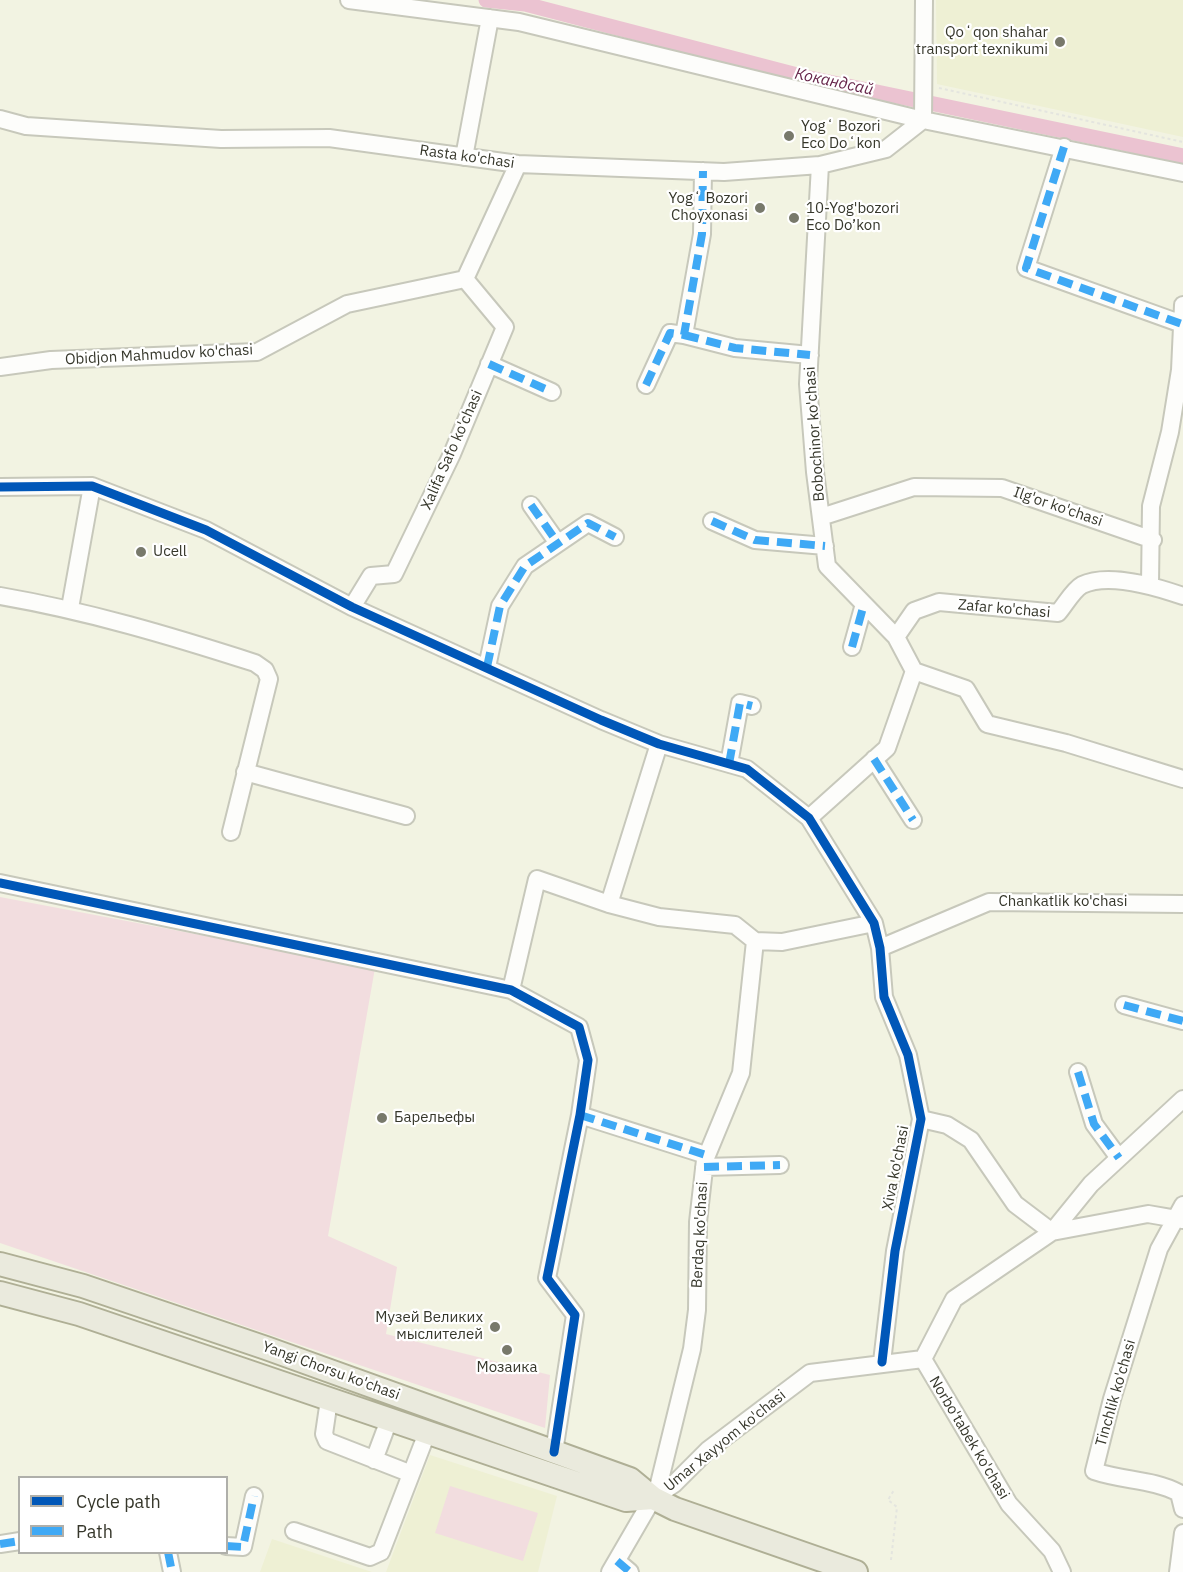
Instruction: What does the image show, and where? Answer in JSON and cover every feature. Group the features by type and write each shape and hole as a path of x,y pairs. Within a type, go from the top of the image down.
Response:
{"main road":[{"name":"Yangi Chorsu ko'chasi","path":"1,1264 83,1286 255,1344 630,1479 675,1509 856,1572"},
{"name":"Yangi Chorsu ko'chasi","path":"2,1295 80,1314 626,1500 655,1497"}],"street":[{"path":"349,0 519,22 923,120 1183,173"},
{"path":"923,120 924,0"},
{"path":"464,157 490,18"},
{"name":"Rasta ko'chasi","path":"0,119 26,126 221,139 329,138 518,164 703,171 820,165 886,149 923,120"},
{"path":"1064,147 1026,268 1182,324"},
{"path":"465,279 518,164"},
{"name":"Bobochinor ko'chasi","path":"820,165 808,384 827,566 896,637 914,671"},
{"path":"684,335 702,234 703,171"},
{"name":"Xalifa Safo ko'chasi","path":"352,607 371,576 394,574 452,454 505,327 465,279"},
{"name":"Obidjon Mahmudov ko'chasi","path":"0,367 51,360 257,352 347,304 465,279"},
{"path":"1150,584 1153,540 1151,506 1170,432 1180,370 1183,305"},
{"path":"646,385 670,333 735,348 810,355"},
{"path":"489,364 552,392"},
{"path":"0,487 92,486 70,608"},
{"name":"Xiva ko'chasi","path":"92,486 206,530 352,607 602,720 659,744 747,769 809,818 874,923 880,948 884,997 908,1055 921,1119 895,1251 882,1362"},
{"name":"Ilg'or ko'chasi","path":"821,517 914,487 1002,488 1153,540"},
{"path":"531,505 557,542"},
{"path":"712,522 755,540 825,546"},
{"path":"487,667 500,606 525,566 588,523 615,537"},
{"name":"Zafar ko'chasi","path":"896,637 914,611 939,602 1058,613 1080,586 1095,581 1150,584 1183,596"},
{"path":"0,596 70,608 255,663 265,670 268,679 231,831"},
{"path":"852,647 864,604"},
{"path":"809,818 887,748 914,671 966,689 987,724 1066,743 1183,779"},
{"path":"729,764 740,703 752,706"},
{"path":"609,903 659,744"},
{"path":"874,759 913,819"},
{"path":"245,772 406,816"},
{"path":"511,990 537,879 659,917 735,925 755,941 782,942 874,923"},
{"path":"0,883 511,990 579,1027 588,1060 547,1278 575,1315 554,1452"},
{"name":"Chankatlik ko'chasi","path":"880,948 989,902 1183,904"},
{"name":"Berdaq ko'chasi","path":"655,1497 692,1349 697,1310 698,1222 705,1161 741,1073 755,941"},
{"path":"1124,1005 1183,1021"},
{"path":"1078,1072 1094,1124 1119,1158"},
{"path":"922,1359 954,1299 1052,1232 1091,1184 1183,1099"},
{"path":"579,1115 705,1161 780,1165"},
{"path":"921,1119 947,1125 971,1140 1015,1204 1052,1232 1148,1214 1181,1214"},
{"name":"Tinchlik ko'chasi","path":"1181,1214 1160,1249 1112,1399 1094,1471 1118,1479 1163,1485 1179,1493 1183,1509"},
{"name":"Umar Xayyom ko'chasi","path":"655,1497 708,1450 810,1373 882,1362 922,1359"},
{"name":"Norbo'tabek ko'chasi","path":"922,1359 1009,1504 1052,1551 1062,1572"},
{"path":"329,1400 324,1434 327,1441 410,1473"},
{"path":"374,1460 389,1420"},
{"path":"294,1531 370,1557 381,1552 427,1432"},
{"path":"228,1546 243,1547 254,1496"},
{"path":"630,1572 614,1566 655,1497"},
{"path":"1178,1572 1183,1533"},
{"path":"0,1544 18,1541"},
{"path":"168,1554 172,1572"}],"path":[{"path":"924,85 1183,142"},
{"path":"891,1560 897,1507 888,1500 894,1490"}],"shaded area":[{"name":"Qoʻqon shahar transport texnikumi","path":"936,0 1183,0 1183,137 937,84"},
{"path":"0,897 375,968 328,1236 397,1267 386,1334 550,1375 545,1428 0,1243"},
{"path":"430,1455 557,1496 538,1572 386,1572"},
{"path":"450,1486 538,1513 523,1561 435,1533"},
{"path":"272,1539 372,1572 260,1572"}],"waterway":[{"name":"Кокандсай","path":"486,0 525,4 805,77 1183,156"}],"marked path":[{"path":"1064,147 1026,268 1182,324"},
{"path":"646,385 670,333 684,335 702,234 703,171"},
{"path":"684,335 735,348 810,355"},
{"path":"489,364 552,392"},
{"path":"531,505 557,542"},
{"path":"712,521 755,540 825,546"},
{"path":"487,667 500,606 525,566 588,523 615,537"},
{"path":"852,647 864,604"},
{"path":"729,764 740,703 752,706"},
{"path":"874,759 913,820"},
{"path":"1124,1005 1183,1021"},
{"path":"1078,1072 1094,1124 1119,1158"},
{"path":"580,1115 706,1155"},
{"path":"704,1167 780,1165"},
{"path":"228,1546 243,1547 254,1496"},
{"path":"0,1544 18,1541"},
{"path":"168,1554 172,1572"},
{"path":"617,1561 630,1572"}],"cycle path":[{"path":"0,487 92,486 206,530 352,607 601,720 659,744 747,769 809,818 874,923 880,948 884,997 908,1055 921,1119 895,1251 882,1362"},
{"path":"0,883 511,990 579,1027 588,1060 580,1115 547,1278 575,1315 554,1452"}],"place":[{"name":"Qoʻqon shahar transport texnikumi","path":"1060,42"},
{"name":"Yogʻ Bozori Eco Doʻkon","path":"789,136"},
{"name":"Yogʻ Bozori Choyxonasi","path":"760,208"},
{"name":"10-Yog'bozori Eco Do’kon","path":"794,218"},
{"name":"Ucell","path":"141,552"},
{"name":"Барельефы","path":"382,1118"},
{"name":"Музей Великих мыслителей","path":"495,1327"},
{"name":"Мозаика","path":"507,1350"}]}
